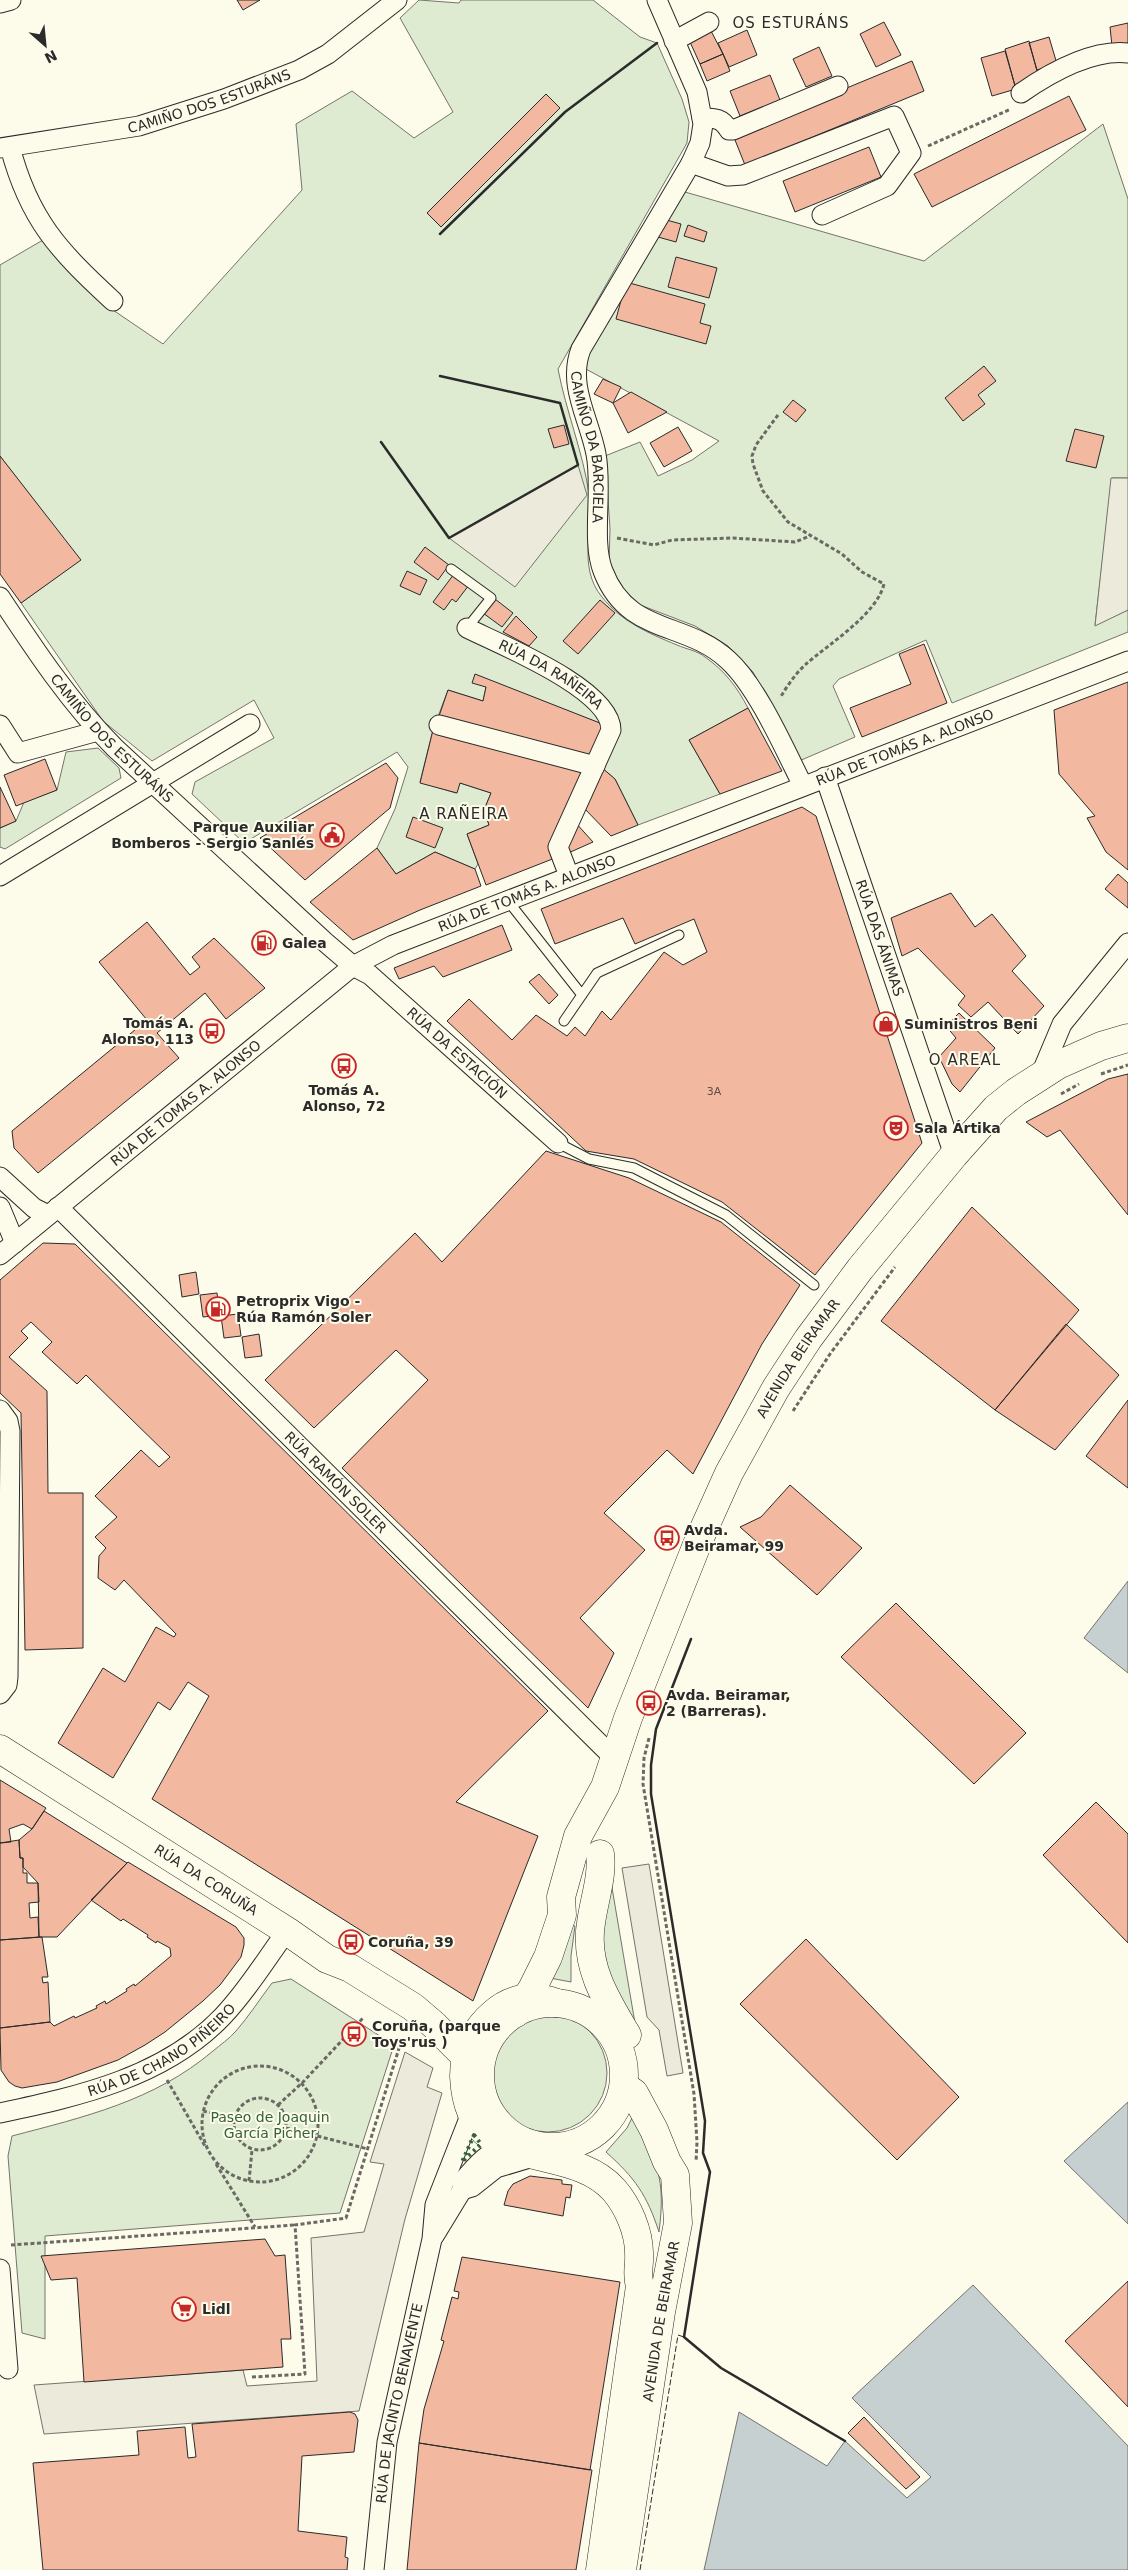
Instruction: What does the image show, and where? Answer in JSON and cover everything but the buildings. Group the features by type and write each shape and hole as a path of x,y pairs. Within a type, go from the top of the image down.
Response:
{"main road":[{"name":"AVENIDA BEIRAMAR","path":"517,2004 548,1957 562,1915 561,1897 578,1836 605,1787 628,1718 698,1542 729,1473 776,1388 808,1339 860,1269 954,1155 996,1108 1041,1074 1077,1056 1128,1038"},
{"name":"RÚA DA CORUÑA","path":"0,1749 287,1930 327,1959 350,1968 413,2007 428,2007 453,2024 468,2025 484,2022"},
{"name":"AVENIDA BEIRAMAR","path":"601,2021 586,1991 578,1963 580,1934 594,1862 600,1854 605,1787"},
{"path":"600,1854 602,1864 590,1925 590,1956 609,2006 626,2034 639,2079 658,2114 678,2162 686,2174"},
{"path":"413,2007 417,2022 470,2081 482,2092 497,2122 520,2148 570,2145 586,2139 600,2129 615,2110 624,2086 624,2068 620,2051 612,2035 601,2021 573,2006 557,2003 529,2007 517,2004 484,2022 471,2044 470,2081"},
{"path":"470,2081 488,2043 517,2004"},
{"name":"AVENIDA DE BEIRAMAR","path":"622,2570 661,2312 686,2174 634,2093 624,2086"},
{"name":"AVENIDA DE BEIRAMAR","path":"570,2145 603,2163 624,2181 641,2207 648,2228 650,2250 648,2278 640,2286"},
{"name":"AVENIDA DE BEIRAMAR","path":"520,2148 587,2170 614,2190 630,2217 637,2238 639,2253 637,2277 640,2286 600,2570"}],"street":[{"path":"0,3 11,0"},
{"name":"CAMIÑO DOS ESTURÁNS","path":"5,147 140,126 224,99 299,70 328,54 397,0"},
{"name":"CAMIÑO DA BARCIELA","path":"657,0 697,92 702,118 700,143 692,163 636,252 581,349 576,363 576,388 592,439 600,479 599,536 602,568 616,597 638,616 701,642 727,659 742,674 802,786"},
{"path":"674,42 709,22"},
{"path":"1018,100 1038,82 1087,58 1117,52 1128,53"},
{"path":"702,118 716,118 724,122 729,130 733,130 838,86"},
{"path":"692,163 728,176 743,175 894,116 911,153 887,186 822,215"},
{"path":"5,147 37,218 68,259 113,301"},
{"name":"CAMIÑO DOS ESTURÁNS","path":"0,597 55,679 98,731 353,966"},
{"name":"RÚA DA RAÑEIRA","path":"467,628 564,677 589,694 611,722 611,730 558,847 569,876"},
{"name":"RÚA DE TOMÁS A. ALONSO","path":"0,1255 353,966 393,946 508,900 1128,661"},
{"path":"0,876 250,724"},
{"path":"0,725 18,753 98,731"},
{"path":"439,725 595,766"},
{"name":"RÚA DAS ÁNIMAS","path":"825,777 954,1155"},
{"path":"1041,1074 1062,1024 1128,943"},
{"name":"RÚA DA ESTACIÓN","path":"353,966 370,975 558,1143"},
{"name":"RÚA RAMÓN SOLER","path":"0,1177 34,1208 53,1211 614,1758"},
{"path":"0,1207 15,1243"},
{"path":"0,1410 8,1421 10,1431 8,1677 7,1685 0,1694"},
{"name":"RÚA DE CHANO PIÑEIRO","path":"0,2113 58,2101 114,2083 153,2068 182,2050 222,2017 248,1987 287,1930"},
{"name":"RÚA DE JACINTO BENAVENTE","path":"374,2570 387,2442 432,2239 435,2205 468,2121 470,2081"},
{"name":"RÚA DE JACINTO BENAVENTE","path":"432,2239 462,2190 462,2182 475,2165 520,2148"},
{"name":"RÚA DE JACINTO BENAVENTE","path":"462,2190 472,2187 520,2148"},
{"path":"0,2269 8,2370"}],"lane":[{"path":"451,569 491,598 467,628"},
{"path":"508,900 582,995"},
{"path":"564,1021 597,973 679,935"},
{"path":"558,1143 589,1159 634,1168 726,1215 814,1285"}],"path":[{"path":"911,153 1018,100"},
{"path":"767,718 777,711 779,699 804,666 852,627 882,592 884,584 862,572 842,554 788,522 772,505 763,491 752,464 752,456 756,445 778,415"},
{"path":"599,536 654,545 672,540 733,538 795,542 811,536"},
{"path":"1100,1075 1128,1065"},
{"path":"1054,1098 1083,1082"},
{"path":"789,1418 830,1354 864,1307"},
{"path":"644,1758 646,1802 694,2094 697,2142 686,2174"},
{"path":"278,2105 303,2082 363,2018"},
{"path":"12,2245 295,2225 346,2218 401,2042"},
{"path":"265,2065 284,2070 303,2082 317,2108 319,2119 318,2136 311,2153 292,2172 270,2181 249,2181 233,2175 218,2165 208,2151 202,2133 203,2111 212,2091 223,2078 241,2068 265,2065"},
{"path":"165,2077 255,2227"},
{"path":"251,2099 269,2099 278,2105 283,2112 286,2128 282,2136 272,2146 252,2150 238,2138 234,2128 235,2118 244,2104 251,2099"},
{"path":"203,2111 235,2118"},
{"path":"286,2128 368,2149"},
{"path":"249,2181 252,2150"},
{"path":"252,2377 305,2374 295,2225"}],"green space":[{"path":"419,0 459,3 461,0 593,0 640,37 657,43 682,99 689,122 687,143 558,369 583,463 589,494 588,560 594,585 610,606 636,626 699,653 712,662 730,680 748,708 689,740 720,794 638,825 615,779 601,767 604,725 475,675 486,687 483,701 448,690 433,730 420,782 456,793 460,783 491,793 484,810 489,825 467,834 478,864 475,869 435,852 396,874 377,848 395,809 408,767 397,752 244,843 192,794 195,782 274,738 254,700 152,761 103,721 21,603 80,560 0,456 0,265 43,240 113,310 163,344 302,190 296,124 352,91 414,138 453,112 400,18"},
{"path":"1103,124 1128,199 1128,478 1112,478 1095,625 1128,610 1128,632 952,703 926,640 839,679 833,686 855,737 799,761 753,672 728,646 695,626 635,603 620,585 609,564 610,529 605,456 640,442 658,476 692,460 719,441 584,368 584,349 685,192 924,261"},
{"path":"98,748 119,768 121,778 5,849 0,847 0,828 16,821 24,802 57,790 66,752"},
{"path":"609,1870 637,2035 598,1966"},
{"path":"570,1924 575,1926 571,1956 571,1982 550,1978"},
{"name":"Paseo de Joaquin García Picher","path":"291,1979 394,2045 340,2213 45,2236 45,2339 22,2333 8,2156 12,2136 92,2114 142,2095 167,2083 230,2037 272,1983"},
{"path":"548,2014 570,2019 581,2024 597,2040 602,2051 607,2073 602,2095 597,2106 581,2122 570,2127 548,2132 526,2127 515,2122 499,2106 494,2095 489,2073 494,2051 499,2040 515,2024 526,2019"},
{"path":"633,2116 658,2171 661,2197 659,2232 645,2197 625,2170 606,2152 627,2128"}],"shaded area":[{"path":"578,465 587,495 515,587 449,538"},
{"path":"1111,478 1128,478 1128,610 1095,626"},
{"path":"1128,1581 1128,1673 1084,1638"},
{"path":"649,1864 683,2073 667,2076 659,2030 647,2017 622,1868"},
{"path":"405,2052 433,2068 427,2087 442,2093 405,2219 359,2411 44,2434 34,2385 243,2370 247,2386 317,2381 311,2238 364,2232 384,2164 370,2162"},
{"path":"1128,2102 1128,2224 1064,2161"},
{"path":"973,2285 1128,2446 1128,2570 704,2570 739,2412 827,2466 845,2441 907,2498 931,2477 852,2398"}],"hedge":[{"path":"474,2135 481,2144 462,2162 474,2135"}],"fence":[{"path":"640,2570 678,2335 684,2337"}],"wall":[{"path":"440,234 565,112 657,43"},
{"path":"381,442 449,538 578,465 560,403 440,376"},
{"path":"691,1639 656,1729 651,1765 651,1794 705,2121 703,2153 710,2172 684,2337 721,2368 845,2441"}],"place":[{"name":"Parque Auxiliar Bomberos - Sergio Sanlés","path":"332,835"},
{"name":"Galea","path":"264,943"},
{"name":"Suministros Beni","path":"886,1024"},
{"name":"Tomás A. Alonso, 113","path":"212,1031"},
{"name":"Tomás A. Alonso, 72","path":"344,1066"},
{"name":"Sala Ártika","path":"896,1128"},
{"name":"Petroprix Vigo - Rúa Ramón Soler","path":"218,1309"},
{"name":"Avda. Beiramar, 99","path":"667,1538"},
{"name":"Avda. Beiramar, 2 (Barreras).","path":"649,1703"},
{"name":"Coruña, 39","path":"351,1942"},
{"name":"Coruña, (parque Toys'rus )","path":"354,2034"},
{"name":"Lidl","path":"184,2309"}],"district":[{"name":"OS ESTURÁNS","path":"791,23"},
{"name":"A RAÑEIRA","path":"464,814"},
{"name":"O AREAL","path":"965,1060"}]}
